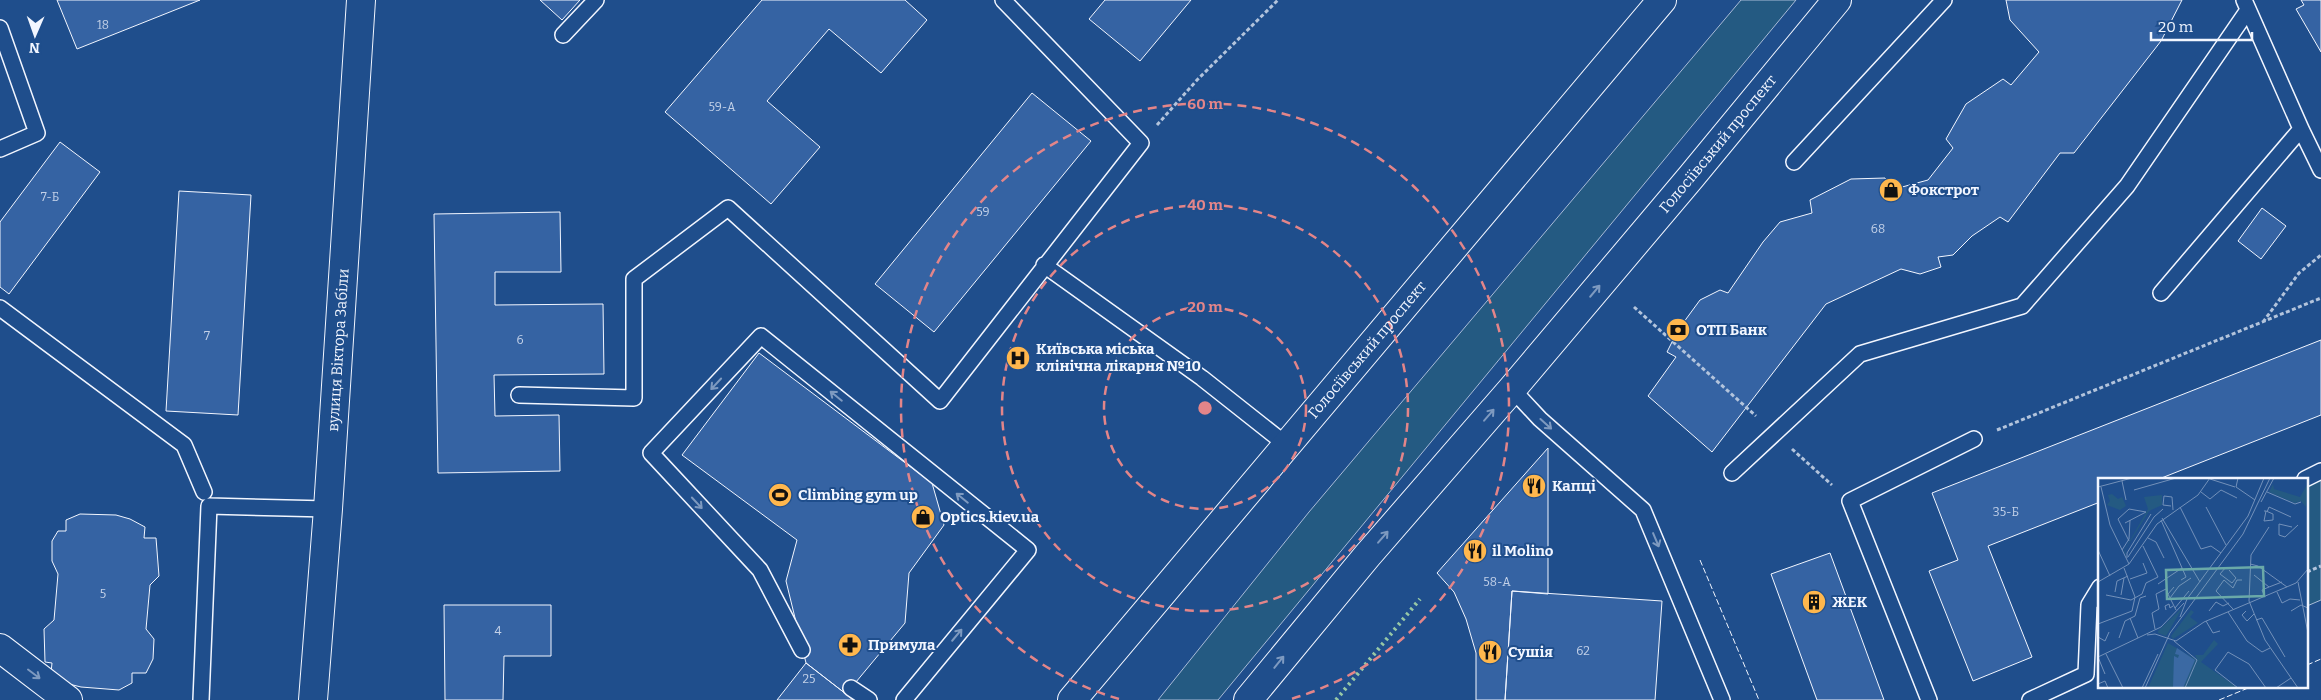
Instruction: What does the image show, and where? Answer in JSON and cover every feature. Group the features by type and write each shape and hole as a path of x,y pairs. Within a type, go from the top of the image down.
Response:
{"main road":[{"name":"вулиця Віктора Забіли","path":"313,700 328,509 361,0"},
{"name":"Голосіївський проспект","path":"1072,700 1662,0"},
{"name":"Голосіївський проспект","path":"1248,700 1367,556 1512,389 1691,177 1837,0"},
{"path":"0,648 68,700"}],"lane":[{"path":"563,34 596,0"},
{"path":"519,395 634,398 634,279 728,208 940,400 1044,265 1142,143 1003,0"},
{"path":"1794,162 1944,0"},
{"path":"2246,5 2321,170"},
{"path":"1732,473 1860,354 2022,306 2127,186 2246,5"},
{"path":"0,28 36,133 0,148"},
{"path":"2161,293 2301,129"},
{"path":"1044,265 1202,378 1288,446"},
{"path":"0,308 184,445 204,492"},
{"path":"802,650 760,570 651,453 761,336 1028,550 904,700"},
{"path":"1512,389 1540,419 1643,510 1722,700"},
{"path":"1929,700 1850,501 1974,440"},
{"path":"2307,478 2321,471"},
{"path":"201,700 209,506 328,509"},
{"path":"2030,700 2086,674 2089,605 2098,591"},
{"path":"851,688 869,700"}],"path":[{"path":"1142,143 1197,80 1278,0"},
{"path":"2263,322 2300,273 2321,255"},
{"path":"1974,440 2321,298"},
{"path":"1634,307 1850,501"},
{"path":"2308,572 2321,566"}],"shaded area":[{"path":"1741,0 1796,0 1218,700 1158,700 1309,512"},
{"path":"2321,471 2321,600 2308,606 2308,478"}],"building":[{"path":"57,0 200,0 77,49"},
{"path":"540,0 580,0 562,20"},
{"path":"762,0 905,0 927,20 881,73 829,29 767,101 820,147 771,204 665,112"},
{"path":"1105,0 1191,0 1140,61 1089,19"},
{"path":"2006,0 2182,0 2161,41 2074,153 2060,153 2008,222 2000,217 1972,236 1953,255 1938,257 1941,267 1920,274 1901,269 1826,304 1712,452 1648,396 1676,357 1667,352 1678,330 1700,300 1720,290 1728,293 1763,242 1780,222 1812,213 1810,200 1851,179 1885,178 1891,190 1928,180 1953,148 1946,139 1966,104 2003,79 2011,85 2039,52 2010,20"},
{"path":"2301,0 2321,0 2321,52 2296,9 2304,5"},
{"path":"1032,93 1091,141 934,332 875,284"},
{"path":"60,142 100,172 9,294 0,287 0,222"},
{"path":"179,191 251,195 238,415 166,411"},
{"path":"2262,208 2286,226 2261,259 2238,241"},
{"path":"560,212 561,272 495,272 495,305 603,304 604,374 494,375 495,416 559,415 560,471 438,473 434,214"},
{"path":"2321,340 2321,415 2162,478 2098,478 2098,503 1988,546 2032,657 1973,681 1929,571 1958,560 1932,493"},
{"path":"759,353 932,483 944,525 909,573 905,623 846,694 806,663 786,581 797,540 682,455"},
{"path":"1548,448 1548,594 1512,591 1505,700 1476,700 1476,653 1466,619 1454,592 1437,573"},
{"path":"80,514 116,515 130,519 145,527 144,538 156,538 159,576 150,585 146,629 154,639 153,659 146,673 132,673 132,683 119,690 81,687 65,683 51,673 52,663 45,662 44,629 54,620 58,574 52,561 52,541 58,531 66,531 66,520"},
{"name":"ЖЕК","path":"1830,553 1884,700 1817,700 1771,574"},
{"path":"1512,591 1662,601 1655,700 1505,700"},
{"path":"444,605 551,605 551,656 504,656 503,700 445,700"},
{"path":"806,663 846,694 853,700 777,700"}],"hedge":[{"path":"1336,700 1420,599"}],"fence":[{"path":"1700,560 1759,700"},
{"path":"2308,665 2321,659"},
{"path":"2219,700 2248,688"}],"place":[{"name":"Фокстрот","path":"1891,190"},
{"name":"ОТП Банк","path":"1678,330"},
{"name":"Київська міська клінічна лікарня №10","path":"1018,358"},
{"name":"Капці","path":"1534,486"},
{"name":"Climbing gym up","path":"780,495"},
{"name":"Optics.kiev.ua","path":"923,517"},
{"name":"il Molino","path":"1475,551"},
{"name":"ЖЕК","path":"1814,602"},
{"name":"Примула","path":"850,645"},
{"name":"Сушія","path":"1490,652"}]}
